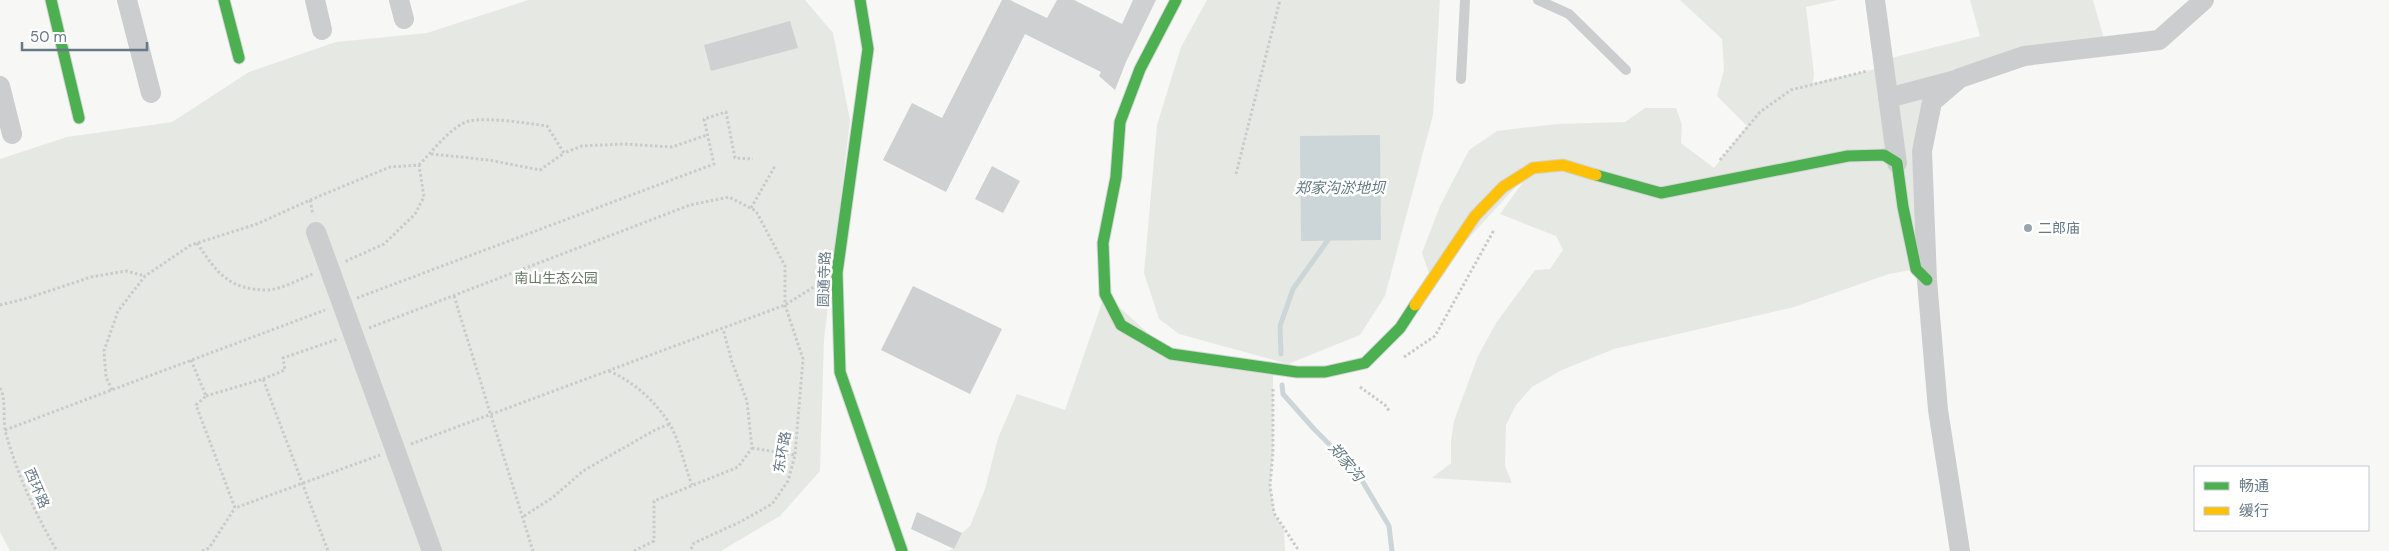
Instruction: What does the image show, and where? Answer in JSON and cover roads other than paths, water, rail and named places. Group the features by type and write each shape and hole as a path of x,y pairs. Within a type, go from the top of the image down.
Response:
{"street":[{"path":"52,0 79,118"},
{"path":"127,0 151,93"},
{"path":"224,0 239,58"},
{"path":"315,0 322,30"},
{"name":"圆通寺路","path":"860,0 868,49 837,273 840,372 902,551"},
{"path":"1176,0 1140,69 1120,122 1116,177 1103,243 1105,294 1121,325 1171,354 1273,368 1325,372 1365,363 1400,328 1476,216 1503,187 1534,168 1563,165 1661,193 1848,156 1884,155 1897,163"},
{"path":"1875,0 1903,207 1916,269 1927,280"},
{"path":"1888,98 1960,78 2024,56 2159,40 2204,0"},
{"path":"1960,78 1932,102 1922,151 1927,280 1938,410 1960,551"},
{"path":"0,86 12,134"},
{"path":"316,232 432,551"}],"lane":[{"path":"1461,79 1465,0"},
{"path":"1538,0 1569,14 1626,70"}],"water":[{"name":"郑家沟淤地坝","path":"1380,135 1381,240 1301,241 1300,136"}],"waterway":[{"name":"郑家沟","path":"1281,354 1280,326 1293,289 1328,240"},
{"name":"郑家沟","path":"1282,385 1283,394 1314,429 1357,472 1389,526 1392,551"}],"place":[{"name":"二郎庙","path":"2028,228"}],"park label":[{"name":"南山生态公园","path":"556,278"}]}
